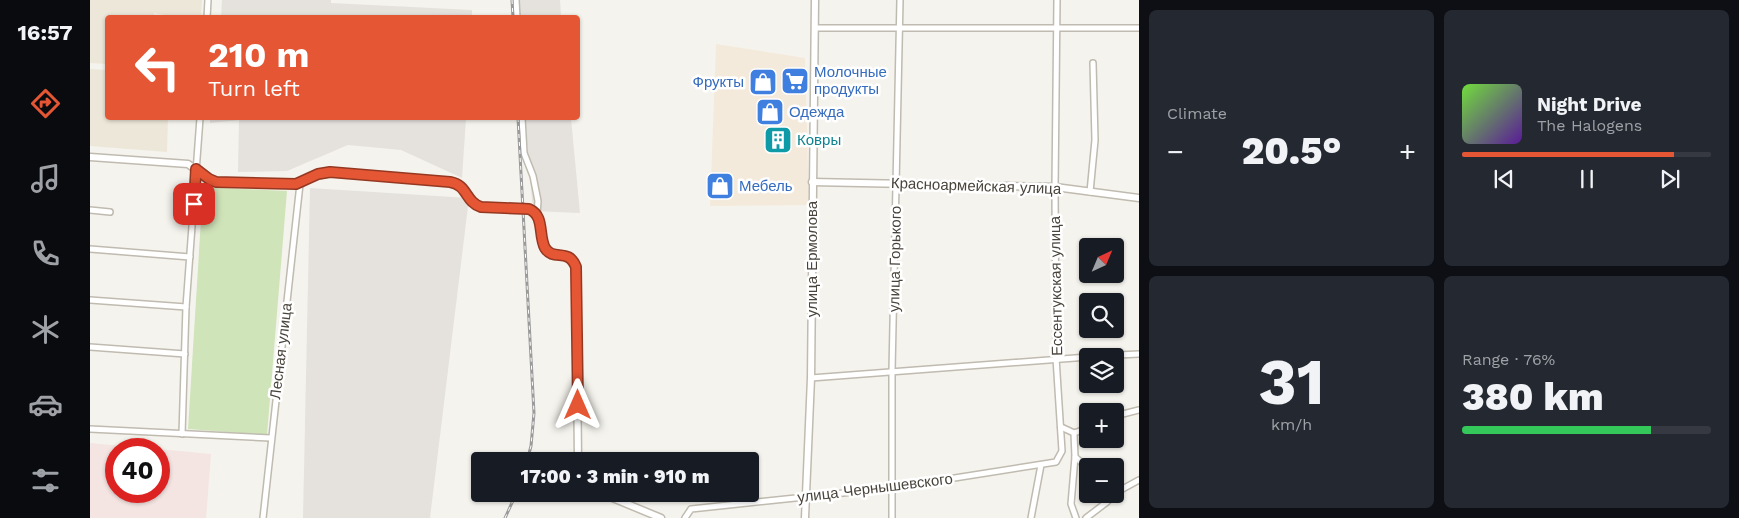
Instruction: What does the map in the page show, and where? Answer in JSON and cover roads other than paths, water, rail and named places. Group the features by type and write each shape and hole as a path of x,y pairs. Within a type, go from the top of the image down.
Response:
{"street":[{"path":"207,15 208,0"},
{"path":"516,0 517,15"},
{"name":"улица Ермолова","path":"805,518 810,378 815,0"},
{"name":"улица Горького","path":"892,518 892,371 900,0"},
{"name":"Ессентукская улица","path":"1057,0 1056,358 1062,451"},
{"path":"815,28 1139,28"},
{"path":"1090,192 1095,152 1093,63"},
{"path":"182,434 186,307 200,120"},
{"path":"522,120 524,154 533,176 538,201 536,214"},
{"path":"90,157 188,164 216,182 300,184 311,177 330,172 450,182 462,186 474,205 529,209 536,214 540,223 546,250 552,254 567,256 573,260 576,267 578,452"},
{"name":"Красноармейская улица","path":"812,182 1055,187 1139,198"},
{"name":"Лесная улица","path":"263,518 300,184"},
{"path":"90,210 110,212"},
{"path":"90,249 190,256"},
{"path":"90,300 186,307"},
{"path":"90,347 185,354"},
{"path":"1124,355 1139,354"},
{"path":"810,378 1079,357"},
{"path":"1124,414 1139,410"},
{"path":"1061,427 1074,434"},
{"path":"90,429 271,438"},
{"path":"1074,434 1079,432"},
{"path":"1074,434 1075,457 1071,504 1076,518"},
{"name":"улица Чернышевского","path":"685,518 691,509 891,488 1041,465 1056,462 1062,451"},
{"path":"1075,457 1079,460"},
{"path":"1030,518 1041,465"},
{"path":"1124,487 1139,480"},
{"path":"622,502 661,518"},
{"path":"1086,518 1106,503"}],"railway":[{"path":"512,0 513,15"},
{"path":"518,120 534,413 529,452"},
{"path":"505,518 512,502"}],"place":[{"name":"Молочные продукты","path":"795,81"},
{"name":"Фрукты","path":"763,82"},
{"name":"Одежда","path":"770,112"},
{"name":"Ковры","path":"778,140"},
{"name":"Мебель","path":"720,186"}]}
